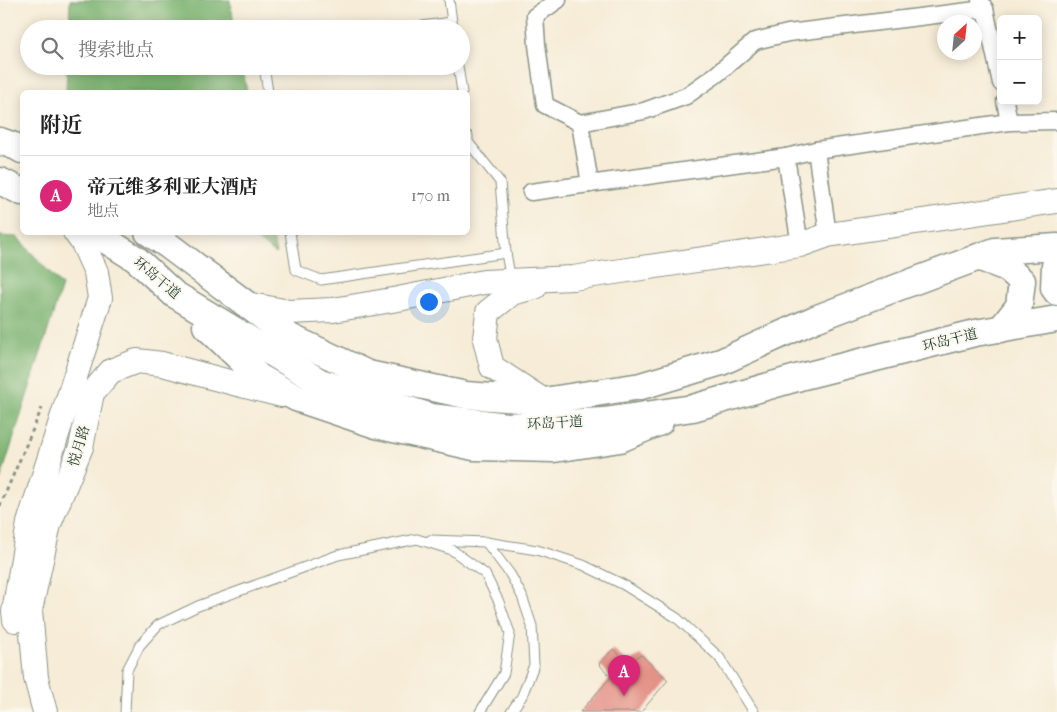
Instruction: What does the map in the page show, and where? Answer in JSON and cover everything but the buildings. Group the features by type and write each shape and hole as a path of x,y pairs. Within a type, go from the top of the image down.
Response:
{"main road":[{"path":"0,141 20,149"},
{"path":"0,181 20,191"},
{"path":"246,304 289,312 333,310 484,282 573,278 800,245 828,234 1057,201"},
{"name":"悦月路","path":"28,712 22,684 14,612 29,523 100,298 96,272 83,243 77,235"},
{"name":"环岛干道","path":"98,235 136,259 174,294 320,382 431,417 507,426 604,421 693,408 800,377 975,333 1057,319"},
{"name":"环岛干道","path":"152,235 290,337 368,374 466,395 544,401 640,386 722,362 815,319 995,251 1057,247"},
{"path":"978,257 1007,268 1022,281 1019,306 1001,329"},
{"path":"1057,264 1055,266 1054,288 1057,292"},
{"path":"544,401 492,367 485,339 488,312 512,293 573,278"},
{"path":"174,294 259,377 296,398 376,425 474,447 554,449 620,439 693,408"},
{"name":"悦月路","path":"45,712 36,678 30,610 49,524 81,447 92,393 111,371 137,361 162,364 296,398"}],"street":[{"path":"558,0 535,16 545,104 580,122 644,111 686,96 717,74 755,42 788,33 982,5 997,66"},
{"path":"1006,105 1009,122"},
{"path":"531,192 786,157 816,150 1009,122 1057,121"},
{"path":"580,122 590,184"},
{"path":"816,150 828,234"},
{"path":"786,157 800,245"}],"lane":[{"path":"449,0 452,20"},
{"path":"265,75 268,90"},
{"path":"459,75 462,90"},
{"path":"470,144 500,182 506,253 511,281"},
{"path":"290,235 296,270 321,280 506,253"},
{"path":"417,540 452,550 485,574 499,602 510,633 504,674 480,712"},
{"path":"125,712 127,670 140,645 158,625 198,606 338,555 417,540 486,542 537,550 584,565 624,585 677,618 719,657 754,712"},
{"path":"486,542 510,574 522,596 532,626 534,665 522,696 511,712"}],"path":[{"path":"0,506 43,406"}],"green space":[{"path":"70,0 230,0 233,20 69,20"},
{"path":"67,75 244,75 247,90 66,90"},
{"path":"251,235 272,235 276,254"},
{"path":"0,236 17,237 62,286 0,481"}],"place":[{"name":"帝元维多利亚大酒店","path":"624,696"}]}
